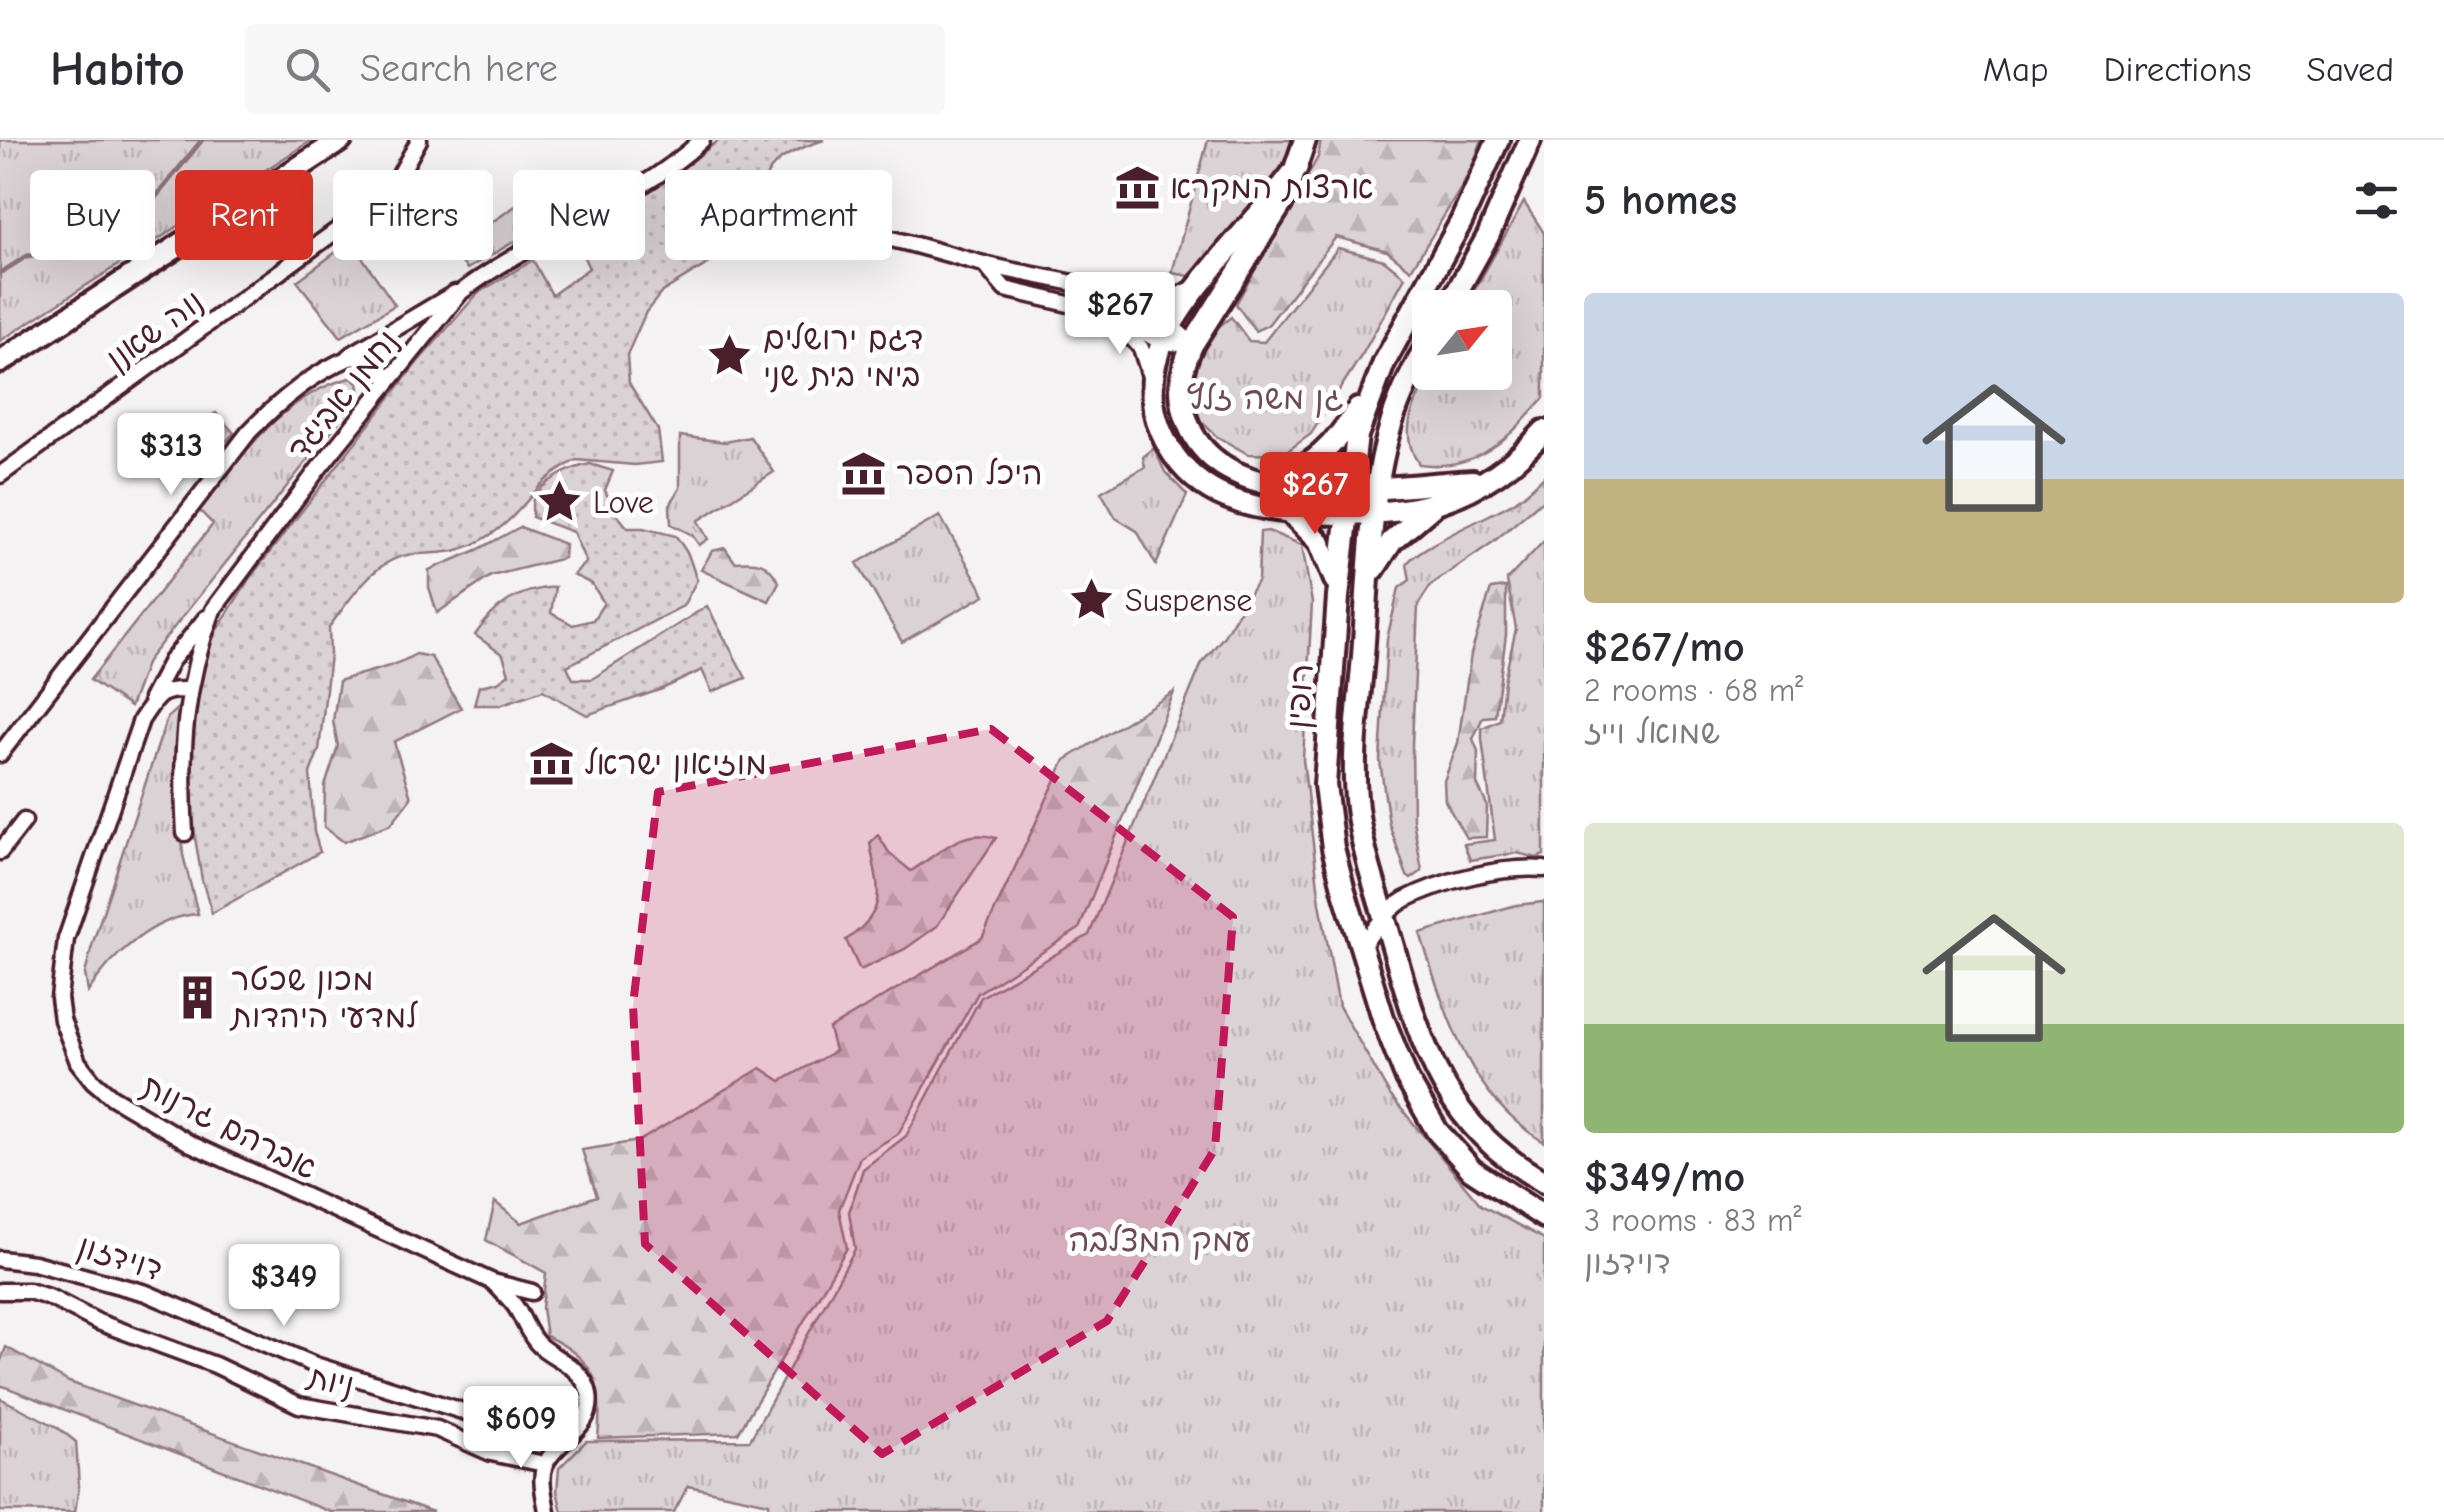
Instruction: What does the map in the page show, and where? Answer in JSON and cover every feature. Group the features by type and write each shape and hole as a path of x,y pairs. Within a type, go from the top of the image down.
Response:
{"street":[{"path":"0,362 342,140"},
{"name":"נוה שאנן","path":"0,475 391,192 419,140"},
{"name":"נחמן אביגד","path":"185,833 182,746 188,690 213,610 290,505 461,292 684,156 700,140"},
{"path":"1305,140 1274,218 1183,364 1180,389 1192,432 1217,462 1260,481 1435,493"},
{"name":"רופין","path":"1498,140 1461,222 1370,391 1357,435 1338,596 1325,785 1333,848 1384,1021 1406,1079 1437,1131 1472,1170 1544,1217"},
{"path":"1458,290 1488,236 1530,140"},
{"path":"1153,391 1153,374 1167,333 1296,167"},
{"path":"892,237 1131,299 1171,298 1204,282"},
{"path":"984,264 1005,288 1107,312 1192,345"},
{"path":"0,754 249,432 282,400 477,280"},
{"path":"1131,299 1167,333"},
{"path":"1107,312 1141,348 1160,429 1185,471 1233,500 1287,510 1375,513 1488,481 1511,466 1544,430"},
{"path":"340,362 358,357 391,378"},
{"name":"רופין","path":"1412,373 1386,442 1375,513 1355,784 1362,841 1422,1038 1452,1099 1492,1148 1544,1182"},
{"path":"1260,481 1281,477 1318,457 1340,436 1370,391"},
{"path":"1386,442 1392,462 1400,472 1435,493"},
{"path":"1368,580 1378,559 1435,493"},
{"path":"1287,510 1302,521 1325,552 1338,596"},
{"name":"אברהם גרנות","path":"213,610 171,660 141,720 66,939 59,998 62,1020 78,1062 112,1097 191,1144 493,1282 532,1292"},
{"path":"141,720 157,696 168,690 188,690"},
{"path":"0,852 24,821"},
{"path":"1361,948 1402,901 1467,876 1544,869"},
{"name":"דוידזון","path":"0,1259 70,1271 146,1293 314,1366 488,1419 559,1446"},
{"path":"493,1282 515,1305 532,1336 576,1370 588,1391 585,1419 545,1464 542,1478 546,1512"},
{"name":"ניות","path":"0,1291 30,1291 50,1298 98,1322 215,1366 300,1405 436,1429 491,1452 545,1464"}],"highlighted area":[{"path":"991,729 1233,917 1215,1149 1107,1321 882,1454 645,1244 633,1005 658,792"}],"green space":[{"path":"0,140 312,140 265,170 175,170 175,228 155,241 155,170 30,170 30,260 126,260 0,341"},
{"path":"719,140 824,140 781,159 770,170 679,170"},
{"path":"1208,140 1292,140 1276,177 1234,230 1189,276 1172,273"},
{"path":"1321,140 1482,140 1469,175 1411,270 1387,251 1336,237 1268,325 1255,331 1236,304 1318,157"},
{"path":"665,180 665,260 714,260 662,292 646,312 627,355 629,383 658,430 662,462 635,465 576,460 546,480 506,523 482,540 457,550 401,557 388,562 365,581 329,627 330,655 319,750 310,773 314,832 320,852 212,913 202,880 190,807 190,754 197,691 208,644 249,579 417,363 478,293 533,260 552,295 589,268 585,260 645,260 645,193"},
{"path":"1524,202 1544,233 1544,398 1504,439 1475,457 1458,463 1419,464 1409,440 1409,429 1422,390 1512,390 1512,290 1475,290"},
{"path":"513,208 513,242 493,254 493,221"},
{"name":"גן משה זלץ","path":"1338,248 1384,260 1405,277 1363,353 1311,434 1282,455 1248,454 1216,436 1198,418 1192,381 1204,338 1231,317 1249,341 1264,342"},
{"path":"333,254 333,260 364,260 395,305 341,337 297,281"},
{"path":"459,260 483,260 467,269"},
{"path":"350,378 358,383 360,395 147,661 130,707 90,680 213,524 198,509 247,450 304,398"},
{"path":"216,413 234,433 202,467 177,440"},
{"path":"680,436 725,442 750,437 774,472 698,521 708,539 699,545 692,535 671,524 670,505 680,488"},
{"path":"1154,448 1165,472 1187,495 1156,565 1137,531 1116,518 1101,492 1145,467 1143,457"},
{"path":"590,464 613,471 605,490 614,511 628,528 676,536 688,554 697,580 683,606 567,666 573,679 592,679 707,606 746,678 712,692 702,670 662,689 587,715 543,690 500,705 474,705 479,686 498,682 509,674 503,655 475,635 500,607 529,591 555,587 551,613 573,625 593,620 604,603 592,584 573,575 586,562 573,532 532,517 533,500 543,486"},
{"path":"1544,476 1544,499 1493,542 1431,585 1418,605 1413,820 1422,871 1411,879 1389,824 1380,761 1387,639 1399,588 1410,580 1407,564 1413,557 1514,502"},
{"path":"940,516 985,595 902,642 857,563"},
{"path":"520,527 565,544 564,558 491,576 437,613 429,587 429,570"},
{"name":"עמק המצלבה","path":"1268,531 1302,545 1312,603 1303,759 1320,903 1339,1006 1390,1095 1481,1205 1544,1239 1544,1512 769,1512 769,1503 688,1486 674,1512 562,1512 557,1491 559,1468 586,1441 750,1440 855,1249 849,1212 863,1169 906,1136 981,997 1089,935 1202,663 1224,636 1258,580 1260,532"},
{"path":"1544,541 1544,855 1537,858 1517,853 1470,860 1464,844 1495,840 1482,728 1500,720 1516,629 1507,580"},
{"path":"725,548 735,562 756,562 770,570 779,582 769,601 701,570 712,551"},
{"path":"1506,587 1506,635 1495,716 1483,717 1473,739 1478,751 1477,784 1487,805 1486,837 1466,838 1445,801 1444,781 1458,743 1471,654 1491,589"},
{"path":"416,654 431,657 461,708 394,742 411,798 391,824 344,842 324,827 325,786 338,746 333,721 339,681"},
{"path":"1174,692 1079,929 978,993 898,1134 860,1157 839,1210 847,1248 738,1433 598,1438 599,1403 593,1375 576,1354 546,1336 542,1308 546,1273 486,1240 495,1202 521,1223 597,1196 582,1150 639,1141 761,1068 781,1081 835,1051 829,1029 982,938 1065,760"},
{"path":"181,705 175,755 183,855 198,914 166,922 135,940 108,965 88,992 85,974 93,942 167,718"},
{"path":"878,835 890,854 911,871 961,839 996,838 937,926 905,949 860,970 846,940 875,908 878,887 870,843"},
{"path":"1544,902 1544,1142 1518,1123 1478,1077 1450,1022 1420,933 1516,905"},
{"path":"6,1347 69,1382 433,1512 331,1512 0,1385 0,1363"},
{"path":"0,1398 57,1427 76,1442 79,1486 75,1512 0,1511"}],"waterway":[{"path":"0,273 27,256 64,252 100,241 141,215 202,140"}],"place":[{"name":"ארצות המקרא","path":"1137,187"},
{"name":"דגם ירושלים בימי בית שני","path":"730,356"},
{"name":"היכל הספר","path":"863,473"},
{"name":"Love","path":"560,502"},
{"name":"Suspense","path":"1092,600"},
{"name":"מוזיאון ישראל","path":"551,763"},
{"name":"מכון שכטר למדעי היהדות","path":"198,997"}]}
